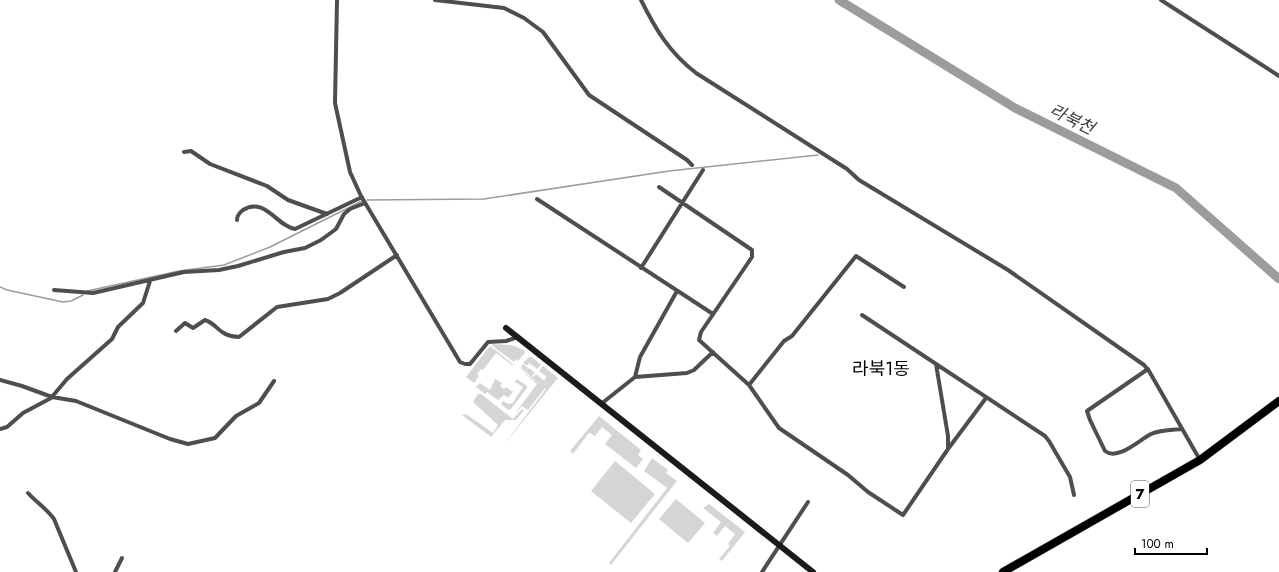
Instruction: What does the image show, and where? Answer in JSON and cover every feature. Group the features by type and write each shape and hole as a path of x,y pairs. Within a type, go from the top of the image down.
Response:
{"highway":[{"name":"7","path":"1003,572 1200,460 1279,401"}],"street":[{"path":"337,0 335,103 350,172 365,203 460,362 470,364 482,347 488,342 506,341 518,337"},
{"path":"436,0 500,7 524,18 544,32 589,95 687,160 692,165"},
{"path":"641,0 652,22 674,55 696,73 847,169 859,180 1008,270 1148,369 1200,460"},
{"path":"1161,0 1279,76"},
{"path":"184,152 191,151 210,164 267,186 288,200 327,214"},
{"path":"641,268 703,170"},
{"path":"660,187 752,250 752,257 712,314 698,340 750,385 779,428 848,475 868,492 903,516 948,449 986,398"},
{"path":"237,220 239,213 245,209 258,207 295,229 362,197"},
{"path":"537,199 712,314"},
{"path":"54,290 93,293 184,272 219,270 238,266 284,252 305,248 321,240 336,229 344,214 350,208 365,203"},
{"path":"176,331 185,323 193,328 205,320 222,334 239,337 277,307 328,299 340,293 397,255"},
{"path":"750,385 784,341 792,336 830,291 856,256 904,287"},
{"path":"0,429 7,427 23,413 52,397 67,379 112,339 118,327 139,307 146,297 150,281"},
{"path":"635,377 640,357 677,291"},
{"path":"862,315 1050,440 1070,477 1074,495"},
{"path":"506,328 814,572"},
{"path":"601,404 635,377 687,373 694,370 713,352"},
{"path":"936,364 948,436 948,449"},
{"path":"1148,369 1087,410 1090,420 1105,451 1108,454 1118,453 1151,434 1182,429"},
{"path":"0,380 52,397 76,401 170,439 188,444 215,438 236,416 259,402 274,381"},
{"path":"28,493 37,504 49,511 54,519 76,572"},
{"path":"762,572 808,502"},
{"path":"115,572 122,558"}],"shaded area":[{"path":"491,345 511,345 524,350 525,353 518,361 516,359 514,362"},
{"path":"490,346 514,365 496,353 483,370 481,369 477,374 479,376 474,383 466,377"},
{"path":"529,357 532,357 541,365 537,369 529,363 527,366 523,363"},
{"path":"523,364 528,368 526,371 529,368 535,373 532,376 534,377 536,374 549,385 544,380 547,377 539,371 543,366 558,378 502,447 546,389 521,368"},
{"path":"520,369 545,388 528,410 522,406 513,416 537,384"},
{"path":"495,379 502,383 500,386 504,389 506,387 513,392 508,398 504,395 498,400 487,392 485,394 476,387 480,383 490,390"},
{"path":"517,379 527,386 527,388 511,409 508,410 501,404 503,401 508,404 512,404 523,387 515,382"},
{"path":"478,394 481,394 513,419 522,409 524,410 516,420 505,420 491,437 462,415 466,414 493,433 498,425 473,402"},
{"path":"599,416 641,450 638,455 643,459 636,468 605,444 612,435 602,427 595,436 590,433 588,434 573,454 570,451"},
{"path":"652,458 668,470 666,473 677,481 611,565 609,563 667,488 644,471"},
{"path":"615,461 655,494 631,523 591,491"},
{"path":"676,499 705,523 688,543 659,519"},
{"path":"709,504 745,532 722,561 719,559 730,546 728,544 735,534 725,526 717,536 713,533 721,522 703,508"}],"waterway":[{"name":"라북천","path":"839,0 1015,108 1176,188 1279,279"},
{"path":"367,200 484,199 669,171 818,155"},
{"path":"87,291 179,271 224,265 270,247 362,201"},
{"path":"0,287 7,290 63,302 71,301 83,295"}],"district":[{"name":"라북1동","path":"881,369"}]}
